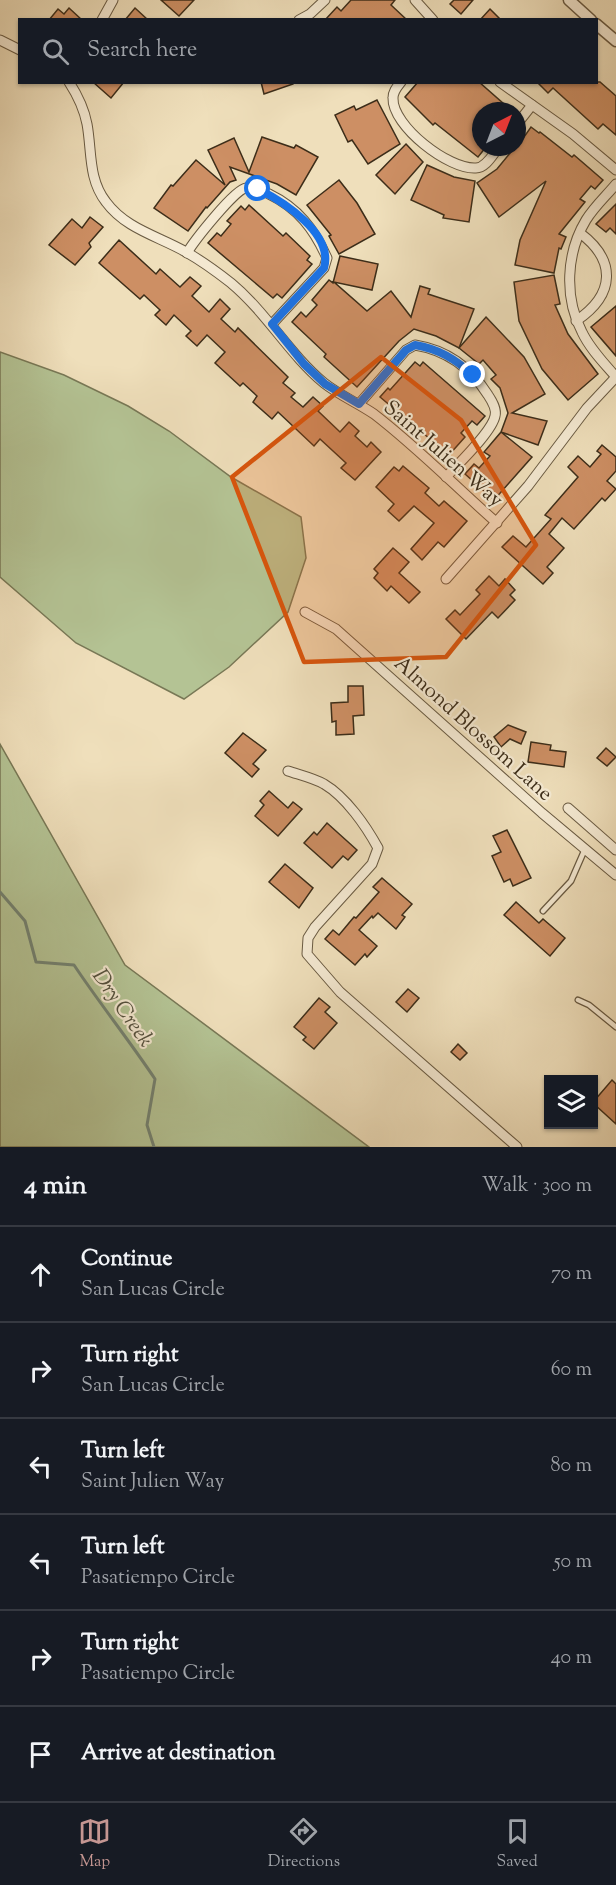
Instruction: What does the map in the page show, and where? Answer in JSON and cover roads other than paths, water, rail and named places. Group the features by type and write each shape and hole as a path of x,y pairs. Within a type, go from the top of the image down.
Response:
{"street":[{"path":"103,18 112,0"},
{"path":"303,18 325,0"},
{"path":"415,0 431,18"},
{"path":"569,0 589,18"},
{"path":"598,25 616,41"},
{"path":"0,40 18,49"},
{"name":"Saint Julien Way","path":"70,84 82,106 87,124 90,160 96,182 104,199 114,212 126,222 188,253 232,284 272,324 304,364 325,384 385,423 497,523"},
{"path":"399,84 392,97 394,106 404,125 420,142 439,156 461,166 477,168 486,164 492,156"},
{"path":"503,84 573,134 616,170"},
{"path":"526,113 532,105"},
{"path":"446,579 497,523 550,459 587,408 616,377 593,350 576,321 570,291 570,276 571,260 580,233 594,210 616,184"},
{"path":"188,253 204,229 239,190 258,189 278,198 295,211 309,224 327,258 324,268 272,324"},
{"path":"576,321 601,304 612,291 615,280 615,267 610,255 602,246 580,233"},
{"path":"359,404 406,350 415,345 432,347 459,362 483,387 493,402 496,414 492,425 446,477"},
{"name":"Almond Blossom Lane","path":"305,612 336,629 616,875"},
{"path":"288,771 324,784 348,805 369,831 378,848 372,864 308,938 307,954 340,992 517,1147"},
{"path":"568,808 616,850"}],"lane":[{"path":"543,911 570,881 585,849"},
{"path":"578,1000 590,1005 616,1027"}],"waterway":[{"name":"Dry Creek","path":"0,892 25,921 36,962 74,965 155,1079 147,1125 154,1147"}]}
